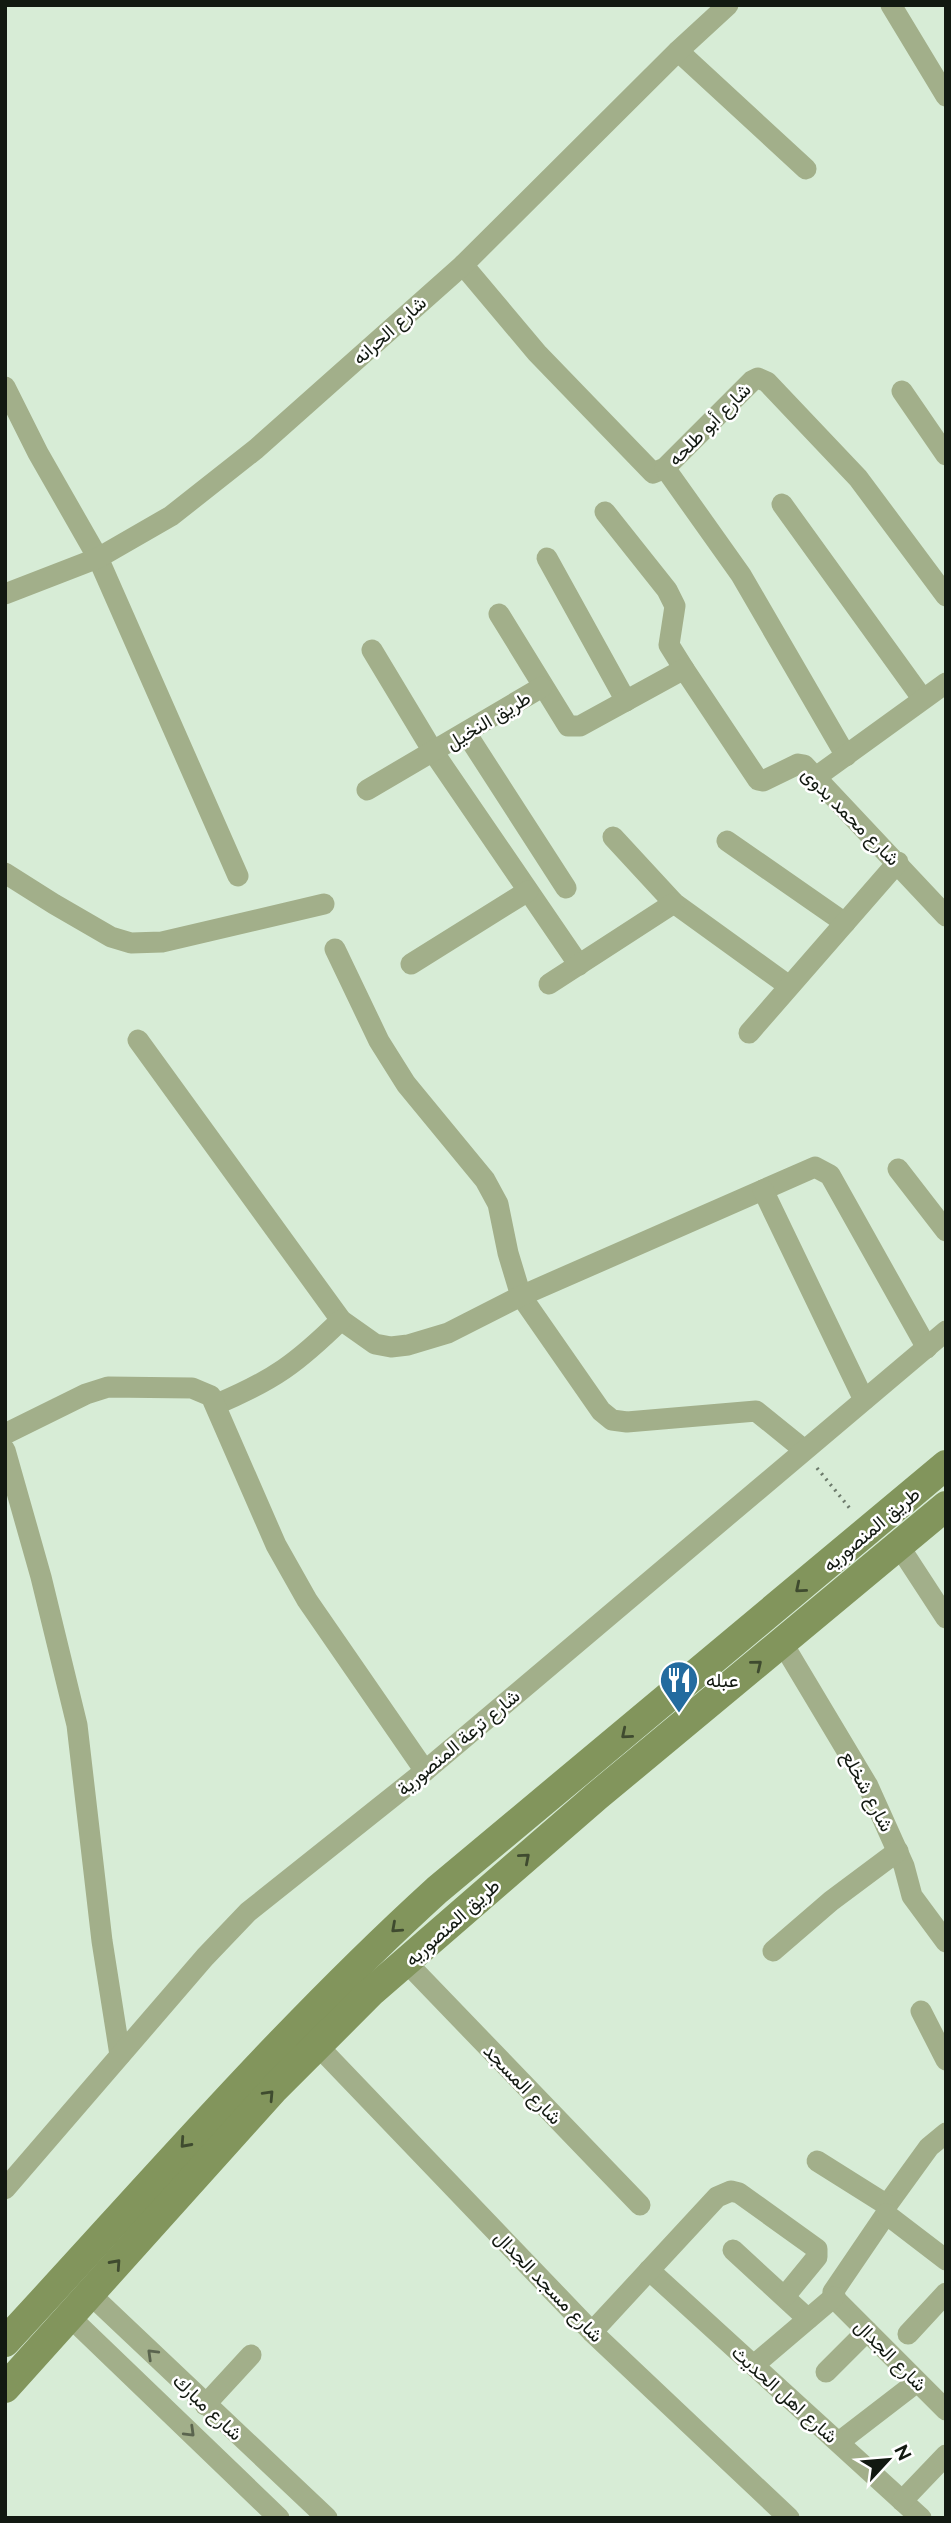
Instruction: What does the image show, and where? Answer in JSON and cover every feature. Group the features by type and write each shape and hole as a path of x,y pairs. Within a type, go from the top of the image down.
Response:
{"main road":[{"name":"طريق المنصوريه","path":"5,2342 242,2081 362,1959 438,1890 946,1465"},
{"name":"طريق المنصوريه","path":"5,2388 273,2090 371,1992 407,1963 459,1914 946,1506"},
{"path":"438,1890 459,1914"}],"street":[{"name":"شارع الحرانه","path":"5,594 98,558 171,516 256,449 463,265 678,51 728,5"},
{"path":"891,5 946,96"},
{"path":"678,51 806,169"},
{"name":"شارع أبو طلحه","path":"463,265 537,353 644,468 653,473 665,468 743,388 758,378 767,382 858,478 946,596"},
{"path":"5,387 38,453 98,558 238,876"},
{"path":"902,391 946,455"},
{"path":"665,468 741,575 846,756"},
{"path":"782,504 922,698"},
{"path":"499,614 563,722 574,727 684,669 668,645 675,606 667,590 605,512"},
{"path":"547,558 626,701"},
{"name":"طريق النخيل","path":"372,650 434,753"},
{"name":"شارع محمد بدوى","path":"684,669 758,779 768,779 798,764 804,765 946,916"},
{"path":"816,777 946,683"},
{"name":"طريق النخيل","path":"367,790 542,687"},
{"path":"466,733 566,888"},
{"path":"434,753 579,965"},
{"path":"613,837 674,903 789,986"},
{"path":"727,841 845,923"},
{"path":"749,1033 898,862"},
{"path":"5,873 111,937 131,943 162,942 324,904"},
{"path":"411,964 528,891"},
{"path":"549,984 674,903"},
{"path":"335,949 379,1041 406,1084 485,1180 498,1203 508,1253 521,1296 601,1411 612,1420 627,1422 756,1411 807,1455"},
{"path":"138,1040 341,1320 375,1344 408,1345 448,1333 521,1296 816,1167 825,1170 926,1349"},
{"path":"898,1169 946,1231"},
{"path":"762,1190 864,1400"},
{"path":"217,1404 264,1384 284,1371 341,1320"},
{"name":"شارع ترعة المنصورية","path":"5,2189 248,1912 425,1771 807,1455 864,1400 946,1331"},
{"path":"5,1434 86,1394 108,1387 192,1388 204,1391 217,1404 282,1556 341,1651 425,1771"},
{"path":"5,1450 41,1577 76,1725 102,1941 120,2055"},
{"path":"899,1546 946,1618"},
{"name":"شارع شخلع","path":"783,1644 868,1786 898,1851 912,1896 946,1942"},
{"path":"774,1951 831,1901 898,1851"},
{"name":"شارع المسجد","path":"407,1963 640,2205"},
{"path":"921,2011 946,2060"},
{"name":"شارع مسجد الجدال","path":"318,2046 592,2332 789,2518"},
{"path":"754,2365 835,2299 835,2287 886,2210 929,2147 946,2133"},
{"path":"817,2161 886,2210 946,2260"},
{"path":"592,2332 717,2197 731,2191 739,2193 817,2249 817,2257 785,2296"},
{"path":"733,2250 808,2319"},
{"name":"شارع اهل الحديث","path":"649,2270 921,2518"},
{"path":"908,2334 946,2293"},
{"name":"شارع مبارك","path":"90,2294 327,2518"},
{"name":"شارع الجدال","path":"835,2299 946,2410"},
{"name":"شارع مبارك","path":"70,2317 279,2518"},
{"path":"826,2372 867,2331"},
{"path":"205,2405 251,2355"},
{"path":"839,2442 917,2382"},
{"path":"902,2501 946,2455"},
{"path":"244,2484 265,2461"}],"path":[{"path":"807,1455 848,1507"}],"place":[{"name":"عبله","path":"679,1714"}]}
